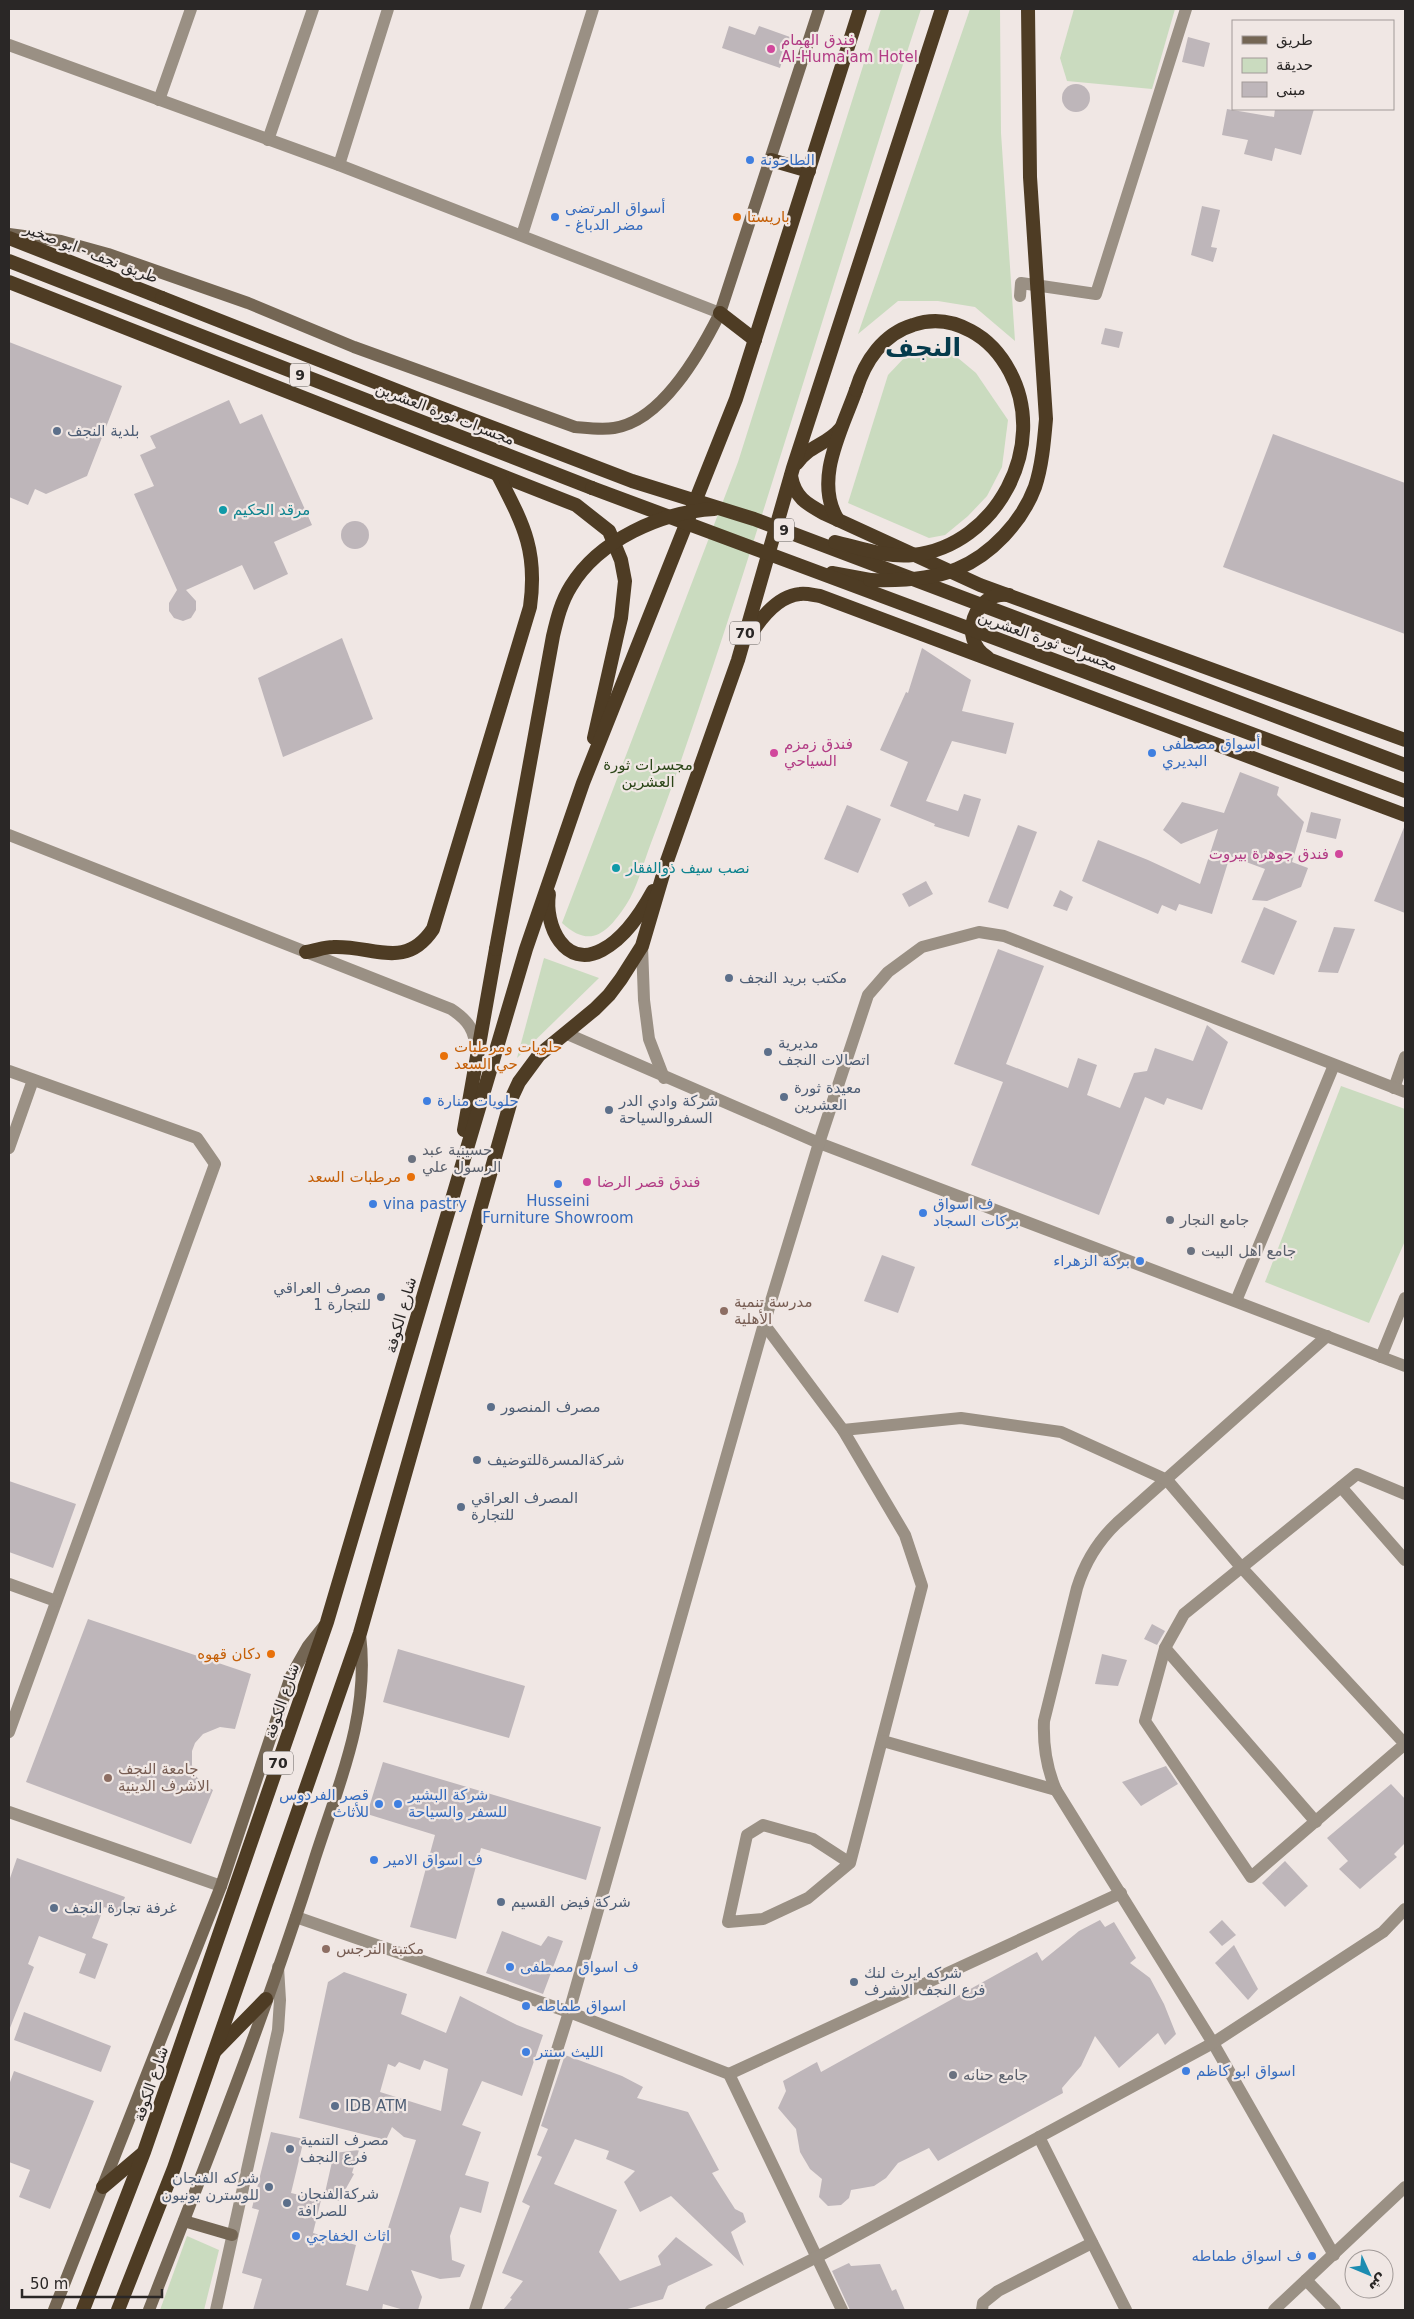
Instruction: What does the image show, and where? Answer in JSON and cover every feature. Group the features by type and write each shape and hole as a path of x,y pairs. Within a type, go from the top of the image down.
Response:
{"highway":[{"name":"70","path":"453,1193 526,949 583,783 736,399 860,9"},
{"name":"70","path":"118,2310 174,2168 360,1632 512,1097 524,1075 539,1055 595,1009 609,995 621,980 642,946 667,861 738,660 792,472 942,9"},
{"path":"806,569 870,580 890,581 929,577 957,569 982,554 1001,538 1021,516 1035,488 1042,456 1046,419 1030,176 1028,9"},
{"path":"771,160 809,171"},
{"name":"طريق نجف - ابو صخير","path":"9,236 162,298"},
{"name":"مجسرات ثورة العشرين","path":"9,261 592,488 1405,791"},
{"path":"9,282 498,476 576,505 609,531 621,560 625,581 624,602 583,783"},
{"name":"مجسرات ثورة العشرين","path":"162,298 632,482 754,519 1405,765"},
{"path":"720,313 756,340"},
{"path":"754,519 809,535 890,554 914,555 938,548 962,537 984,520 1002,498 1015,473 1022,444 1022,410 1016,385 1006,365 983,339 964,327 932,321 921,322 900,330 881,345 865,366 834,450 828,476 828,499 838,521"},
{"path":"844,424 829,440 799,459 792,472 793,489 801,499 838,521 980,585 1405,740"},
{"path":"306,952 333,947 392,954 405,953 421,944 433,930 531,600 533,567 530,547 524,528 498,476"},
{"path":"453,1193 476,1057 558,615 571,586 581,572 604,550 644,526 702,509 730,511"},
{"path":"738,660 758,622 772,608 786,598 800,594 820,596 1405,815"},
{"path":"992,660 976,647 971,628 973,618 985,601 1004,595 1014,596"},
{"path":"556,862 548,903 549,920 555,936 561,944 570,950 580,954 591,954 610,945 626,931 652,893 667,861"},
{"name":"شارع الكوفة","path":"83,2310 144,2152 327,1622 453,1193"},
{"path":"214,2052 266,1999"},
{"path":"103,2187 144,2152"}],"main road":[{"path":"9,236 61,240 108,254 248,303 354,347 575,427 614,428 646,416 670,392 698,354 720,313 819,9"},
{"path":"54,2310 221,1886 291,1676 308,1646 327,1622"},
{"path":"149,2310 278,1968 356,1731 363,1682 360,1632"},
{"path":"184,2221 232,2235"}],"street":[{"path":"158,100 191,9"},
{"path":"268,140 313,9"},
{"path":"339,165 388,9"},
{"path":"522,235 593,9"},
{"path":"1020,296 1021,283 1096,294 1186,9"},
{"path":"9,46 339,165 720,313"},
{"path":"9,835 451,1009 464,1017 471,1026 476,1039 476,1057"},
{"path":"475,2310 569,2012 764,1324 819,1143 868,995 888,972 922,947 979,932 1004,936 1400,1090 1405,1057"},
{"path":"642,946 644,1000 649,1039 664,1078"},
{"path":"564,1033 664,1078 819,1143 1405,1366"},
{"path":"1236,1301 1334,1065"},
{"path":"9,1071 197,1138 215,1164 9,1732"},
{"path":"9,1148 32,1080"},
{"path":"1381,1356 1405,1298"},
{"path":"764,1324 843,1430 905,1535 922,1586 850,1862 808,1898 763,1919 728,1922 747,1835 763,1825 813,1839 850,1862"},
{"path":"1327,1336 1106,1534 1096,1546 1081,1573 1044,1720 1045,1756 1056,1790 1213,2043 1334,2256"},
{"path":"843,1430 961,1418 1061,1432 1167,1480 1241,1567 1405,1744 1251,1877 1145,1721 1165,1648 1184,1614 1241,1567 1357,1474 1405,1494"},
{"path":"1341,1487 1405,1560"},
{"path":"9,1584 56,1601"},
{"path":"1165,1648 1316,1822"},
{"path":"883,1741 1056,1790"},
{"path":"9,1812 221,1886"},
{"path":"729,2074 1120,1894"},
{"path":"711,2310 818,2257 1213,2043 1383,1932 1405,1909"},
{"path":"296,1917 569,2012 729,2074 842,2310"},
{"path":"216,2310 278,2030 280,2000 278,1968"},
{"path":"1039,2137 1092,2243 1122,2309"},
{"path":"1274,2310 1334,2256 1405,2187"},
{"path":"982,2310 983,2303 998,2291 1092,2243"},
{"path":"1306,2280 1335,2310"}],"green space":[{"name":"مجسرات ثورة العشرين","path":"881,9 921,9 741,581 684,753 634,891 619,915 605,930 590,936 582,935 572,931 562,923 738,462"},
{"path":"970,9 1000,9 1001,133 1015,341 975,307 938,301 898,301 858,334"},
{"path":"1074,9 1175,9 1152,89 1067,81 1060,58"},
{"path":"926,349 952,353 976,373 1008,420 1002,467 987,496 968,516 945,535 929,538 848,503 888,375 905,357"},
{"path":"544,958 599,978 517,1058"},
{"path":"1341,1086 1405,1109 1405,1241 1369,1323 1265,1282"},
{"path":"187,2236 219,2250 204,2310 160,2310"}],"building":[{"path":"729,26 755,35 759,26 790,37 780,68 722,48"},
{"path":"1188,37 1210,43 1204,67 1182,62"},
{"path":"1076,84 1086,88 1090,98 1086,108 1076,112 1066,108 1062,98 1066,88"},
{"path":"1227,109 1274,117 1275,110 1314,110 1301,155 1275,148 1272,161 1244,154 1248,140 1222,135"},
{"path":"1202,206 1220,210 1211,247 1217,248 1213,262 1191,255"},
{"path":"1105,328 1123,332 1119,348 1101,344"},
{"name":"بلدية النجف","path":"9,342 122,386 87,476 46,494 35,489 28,505 9,497"},
{"name":"مرقد الحكيم","path":"229,400 240,424 262,414 312,525 274,542 288,574 254,590 242,565 186,590 196,601 196,610 191,618 183,621 174,618 169,611 169,603 177,590 134,494 154,486 140,455 156,448 150,436"},
{"path":"1273,434 1405,483 1405,634 1223,567"},
{"path":"355,521 365,525 369,535 365,545 355,549 345,545 341,535 345,525"},
{"path":"342,638 373,719 283,757 258,678"},
{"path":"922,648 971,680 962,711 1014,723 1006,754 952,741 926,801 958,811 964,794 981,799 969,837 934,826 935,824 890,806 908,762 880,750 906,692 908,693"},
{"path":"1240,772 1279,787 1277,795 1304,822 1292,862 1308,868 1301,887 1267,901 1252,900 1265,869 1230,856 1212,914 1179,904 1176,911 1162,905 1158,914 1082,881 1098,840 1200,884 1218,829 1181,844 1163,830 1182,802 1224,813"},
{"path":"847,805 881,819 858,873 824,859"},
{"path":"1311,812 1341,819 1336,839 1306,832"},
{"path":"1018,825 1037,832 1008,909 988,902"},
{"path":"1405,825 1405,913 1374,901"},
{"path":"926,881 933,894 909,907 902,894"},
{"path":"1060,890 1073,897 1067,911 1053,906"},
{"path":"1264,907 1297,921 1274,975 1241,962"},
{"path":"1334,927 1355,929 1338,973 1318,972"},
{"path":"998,949 1044,966 1006,1064 1068,1088 1078,1058 1097,1065 1087,1095 1120,1108 1134,1073 1147,1071 1155,1048 1193,1061 1207,1025 1228,1042 1202,1110 1167,1098 1164,1105 1145,1097 1099,1215 971,1165 1003,1082 954,1064"},
{"path":"882,1255 915,1267 898,1313 864,1301"},
{"path":"9,1481 76,1504 53,1568 9,1552"},
{"path":"88,1619 251,1674 235,1729 220,1727 203,1734 195,1743 192,1751 192,1765 195,1775 203,1784 213,1790 191,1844 26,1782"},
{"path":"1152,1624 1165,1631 1157,1645 1144,1639"},
{"path":"398,1649 525,1686 509,1738 383,1702"},
{"path":"1102,1654 1127,1660 1118,1686 1095,1684"},
{"path":"383,1762 601,1827 586,1880 481,1848 456,1939 410,1927 435,1835 367,1814"},
{"path":"1166,1766 1178,1784 1141,1806 1122,1782"},
{"path":"1391,1784 1405,1799 1405,1843 1394,1854 1397,1857 1360,1889 1339,1869 1348,1861 1327,1838"},
{"path":"17,1858 125,1897 119,1913 104,1907 92,1938 108,1944 95,1979 79,1973 86,1954 39,1936 28,1964 34,1967 10,2028 9,1881"},
{"path":"1285,1861 1308,1886 1285,1907 1262,1883"},
{"path":"1100,1920 1105,1927 1114,1922 1136,1958 1130,1963 1150,1978 1164,2004 1176,2034 1165,2045 1158,2033 1119,2068 1095,2036 1081,2066 1062,2088 1063,2093 938,2161 929,2148 898,2163 886,2178 874,2186 851,2190 849,2198 841,2205 828,2206 819,2197 822,2179 810,2169 800,2152 796,2129 778,2108 786,2091 783,2081 817,2062 821,2072 1037,1952 1042,1961 1079,1931"},
{"path":"1222,1920 1236,1935 1222,1946 1209,1932"},
{"path":"502,1931 541,1946 548,1936 563,1941 543,1994 486,1973"},
{"path":"1234,1945 1258,1989 1248,2000 1215,1963"},
{"path":"344,1972 407,1994 401,2014 446,2033 460,1996 517,2025 543,2035 522,2096 482,2081 462,2125 481,2132 465,2175 489,2182 481,2213 460,2207 450,2236 452,2260 465,2265 460,2277 440,2279 411,2270 422,2297 418,2310 404,2310 383,2304 382,2310 253,2310 262,2279 242,2273 259,2210 252,2208 271,2132 304,2139 291,2193 321,2200 313,2233 356,2245 346,2285 368,2291 416,2140 404,2137 392,2127 386,2140 299,2118 328,1982","holes":["424,2060 448,2069 441,2111 380,2092 388,2064 395,2067 399,2062 420,2070"]},
{"path":"24,2012 111,2046 101,2072 14,2040"},
{"path":"565,2055 622,2076 643,2087 637,2098 688,2112 719,2170 712,2173 735,2209 743,2213 746,2222 731,2232 744,2266 671,2196 640,2212 624,2182 635,2171 606,2159 609,2151 575,2139 554,2184 617,2210 599,2252 620,2281 661,2265 658,2256 676,2237 713,2265 668,2286 663,2299 624,2310 503,2310 523,2281 502,2273 530,2206 522,2202 542,2157 537,2155 548,2129 541,2126"},
{"path":"14,2071 94,2101 50,2209 19,2197 30,2170 9,2162 9,2085"},
{"path":"359,2150 352,2173 354,2174 339,2201 324,2197 334,2153"},
{"path":"849,2263 851,2266 880,2264 892,2291 896,2289 905,2310 850,2310 832,2271"}],"place":[{"name":"فندق الهمام Al-Huma'am Hotel","path":"771,49"},
{"name":"الطاحونة","path":"750,160"},
{"name":"أسواق المرتضى - مضر الدباغ","path":"555,217"},
{"name":"باريستا","path":"737,217"},
{"name":"بلدية النجف","path":"57,431"},
{"name":"مرقد الحكيم","path":"223,510"},
{"name":"فندق زمزم السياحي","path":"774,753"},
{"name":"أسواق مصطفى البديري","path":"1152,753"},
{"name":"فندق جوهرة بيروت","path":"1339,854"},
{"name":"نصب سيف ذوالفقار","path":"616,868"},
{"name":"مكتب بريد النجف","path":"729,978"},
{"name":"مديرية اتصالات النجف","path":"768,1052"},
{"name":"حلويات ومرطبات حي السعد","path":"444,1056"},
{"name":"معيدة ثورة العشرين","path":"784,1097"},
{"name":"حلويات منارة","path":"427,1101"},
{"name":"شركة وادي الدر السفروالسياحة","path":"609,1110"},
{"name":"حسينية عبد الرسول علي","path":"412,1159"},
{"name":"مرطبات السعد","path":"411,1177"},
{"name":"فندق قصر الرضا","path":"587,1182"},
{"name":"Husseini Furniture Showroom","path":"558,1184"},
{"name":"vina pastry","path":"373,1204"},
{"name":"ف اسواق بركات السجاد","path":"923,1213"},
{"name":"جامع النجار","path":"1170,1220"},
{"name":"جامع اهل البيت","path":"1191,1251"},
{"name":"بركة الزهراء","path":"1140,1261"},
{"name":"مصرف العراقي للتجارة 1","path":"381,1297"},
{"name":"مدرسة تنمية الأهلية","path":"724,1311"},
{"name":"مصرف المنصور","path":"491,1407"},
{"name":"شركةالمسرةللتوضيف","path":"477,1460"},
{"name":"المصرف العراقي للتجارة","path":"461,1507"},
{"name":"دكان قهوه","path":"271,1654"},
{"name":"جامعة النجف الاشرف الدينية","path":"108,1778"},
{"name":"قصر الفردوس للأثاث","path":"379,1804"},
{"name":"شركة البشير للسفر والسياحة","path":"398,1804"},
{"name":"ف اسواق الامير","path":"374,1860"},
{"name":"شركة فيض القسيم","path":"501,1902"},
{"name":"غرفة تجارة النجف","path":"54,1908"},
{"name":"مكتبة النرجس","path":"326,1949"},
{"name":"ف اسواق مصطفى","path":"510,1967"},
{"name":"شركه ايرث لنك فرع النجف الاشرف","path":"854,1982"},
{"name":"اسواق طماطه","path":"526,2006"},
{"name":"الليث سنتر","path":"526,2052"},
{"name":"اسواق ابو كاظم","path":"1186,2071"},
{"name":"جامع حنانه","path":"953,2075"},
{"name":"IDB ATM","path":"335,2106"},
{"name":"مصرف التنمية فرع النجف","path":"290,2149"},
{"name":"شركه الفنجان للوسترن یونیون","path":"269,2187"},
{"name":"شركةالفنجان للصرافة","path":"287,2203"},
{"name":"اثاث الخفاجي","path":"296,2236"},
{"name":"ف اسواق طماطه","path":"1312,2256"}],"district":[{"name":"النجف","path":"923,347"}]}
